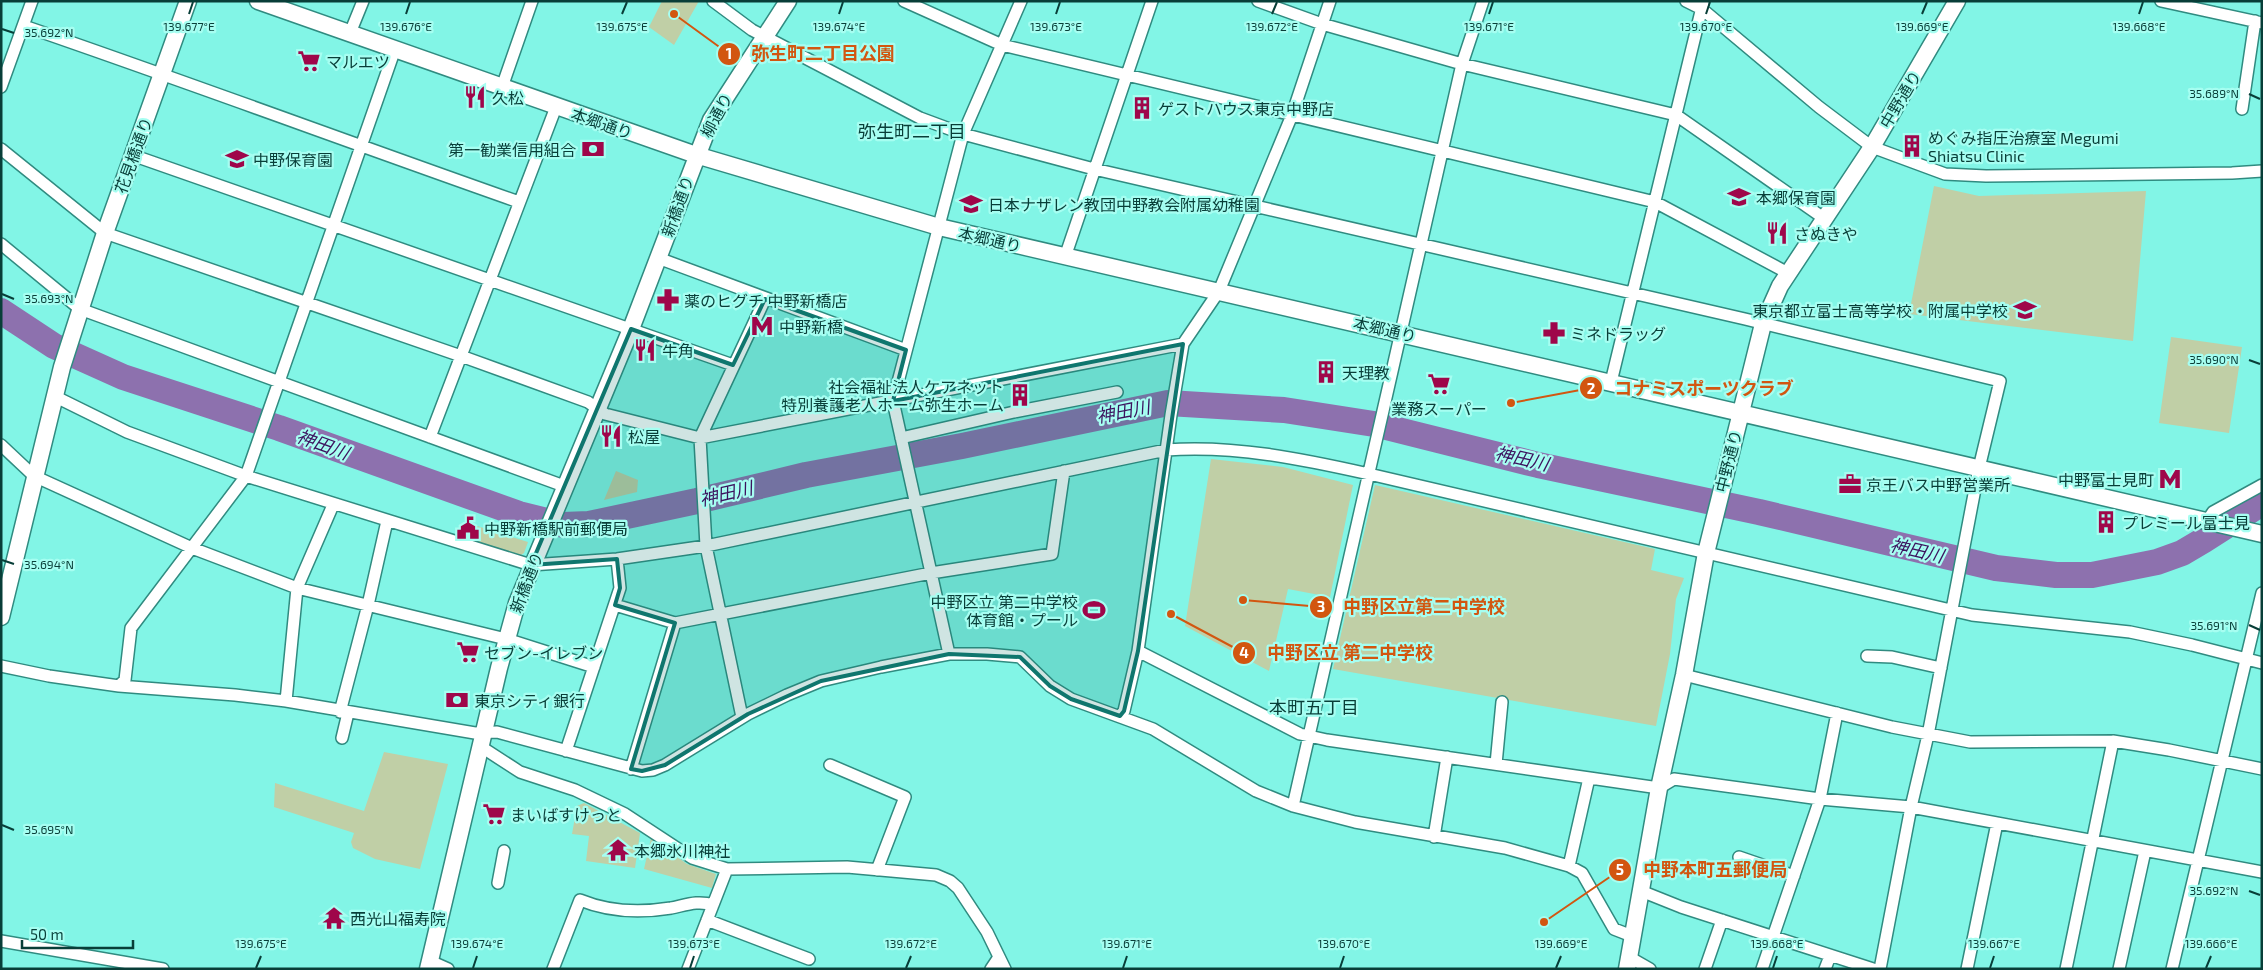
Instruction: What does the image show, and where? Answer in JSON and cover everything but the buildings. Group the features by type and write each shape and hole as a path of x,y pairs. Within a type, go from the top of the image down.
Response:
{"street":[{"path":"1,87 32,1"},
{"name":"花見橋通り","path":"54,396 105,233 188,1"},
{"name":"本郷通り","path":"258,1 696,155 939,227 2254,532"},
{"path":"350,33 363,1"},
{"path":"502,87 532,1"},
{"path":"713,1 752,30 920,118 964,134 1094,169 1633,293 2000,381 1979,468 1928,735 1911,806 1880,969"},
{"name":"柳通り","path":"696,155 711,120 788,1"},
{"path":"904,1 1002,45 1655,202 1788,273"},
{"path":"949,654 893,401 964,134 1021,1"},
{"path":"1065,257 1152,1"},
{"path":"1258,1 1322,24 1462,64 1676,115 1825,219"},
{"path":"1120,716 1124,711 1138,651 1171,415 1183,344 1219,291 1292,115 1330,1"},
{"path":"1293,806 1462,64 1483,1"},
{"path":"1686,1 1702,5 1819,107 1872,146 1945,174 1986,176 2262,171"},
{"name":"中野通り","path":"1628,963 1659,788 1684,675 1706,553 1763,324 1771,302 1788,273 1872,146 1957,1"},
{"path":"2161,1 2259,22 2242,109"},
{"path":"1611,382 1702,5"},
{"path":"24,26 162,73 362,147 520,202"},
{"path":"119,686 125,680 131,628 246,476 395,49"},
{"path":"430,437 556,107"},
{"path":"1,149 105,233 461,356 598,407 605,414 700,438 1183,344"},
{"path":"132,155 733,365"},
{"name":"新橋通り","path":"429,965 506,640 517,603 555,507 631,329 696,155"},
{"path":"1,244 80,309 564,486"},
{"path":"658,258 906,350"},
{"path":"742,717 706,546 700,438 733,365 766,299"},
{"path":"901,439 1014,412 1117,392"},
{"path":"1,617 54,396 127,432 246,476 333,505 531,565 618,559 706,546 914,501 1166,450 1199,448 1286,456 1972,615 2130,632 2192,645 2262,663"},
{"path":"1,445 34,476 192,548 297,588 506,640 594,667"},
{"path":"615,605 675,623 931,573 1052,554 1064,471"},
{"path":"2208,521 2213,512 2262,485"},
{"path":"286,702 297,588 333,505"},
{"path":"342,738 344,712 388,521"},
{"path":"566,751 620,588 618,559"},
{"path":"2174,968 2262,593"},
{"path":"631,769 675,623"},
{"path":"1138,651 1300,734 1309,736 1659,788 1674,779 1820,799 1911,806 2262,872"},
{"path":"482,739 497,732 631,769 653,770 665,765 742,717 821,681 949,654 987,654 1020,657 1050,686 1071,699 1153,729 1256,791 1293,806 1356,822 1505,848 1569,866 1582,873 1614,930 1632,936"},
{"path":"1867,656 1892,657 1941,668"},
{"path":"2,670 119,686 235,695 474,733 520,772 575,790 625,814 692,858 727,869 791,867 877,870 936,875 950,880 958,888 987,932 1005,969"},
{"path":"1684,675 1928,735 1970,742 2113,741 2262,769"},
{"path":"1496,764 1502,702"},
{"path":"1762,969 1820,799 1837,713"},
{"path":"2066,969 2113,741"},
{"path":"1434,837 1447,757"},
{"path":"830,766 905,797 877,870"},
{"path":"1569,866 1590,778"},
{"path":"1967,969 1997,823"},
{"path":"498,883 504,851"},
{"path":"2119,969 2145,851"},
{"path":"1738,857 1794,876"},
{"path":"688,969 727,869"},
{"path":"1641,890 1681,907 1873,969"},
{"path":"553,969 580,900 592,905 633,912 670,908 702,901 713,905"},
{"path":"707,920 809,959"},
{"path":"1704,969 1722,920"},
{"path":"1,941 163,969"},
{"path":"1825,969 1830,956"},
{"path":"991,969 999,957"},
{"path":"1628,963 1650,969"},
{"path":"429,965 448,969"}],"highlighted area":[{"path":"765,299 906,350 893,401 1183,344 1138,651 1124,711 1120,716 1071,699 1050,686 1020,657 949,654 821,681 748,714 665,765 642,771 631,769 675,623 615,605 620,588 617,559 531,565 631,329 733,365"}],"green space":[{"path":"662,1 699,1 674,45 649,27"},
{"path":"1934,186 1979,196 2146,191 2133,341 1909,314"},
{"path":"2171,337 2242,347 2229,433 2159,423"},
{"path":"1211,459 1283,467 1353,485 1330,597 1288,589 1269,671 1185,626"},
{"path":"616,471 638,480 637,492 604,500"},
{"path":"1375,485 1655,549 1651,570 1684,578 1676,599 1670,654 1656,726 1333,669"},
{"path":"477,526 528,542 524,553 517,558 472,543"},
{"path":"384,752 448,764 420,869 375,859 353,848 351,842 354,833 274,807 275,783 364,811"},
{"path":"584,803 640,833 635,868 586,861 589,836 572,834 577,806"},
{"path":"651,838 687,864 716,874 712,888 644,869"}],"waterway":[{"name":"神田川","path":"1,311 54,346 123,377 279,428 519,514 563,525 589,524 806,475 962,446 1168,403 1284,410 1374,424 1538,465 1759,512 1996,568 2056,575 2092,575 2157,562 2182,553 2262,503"}],"place":[{"name":"弥生町二丁目公園","path":"674,14"},
{"name":"マルエツ","path":"309,61"},
{"name":"久松","path":"475,97"},
{"name":"ゲストハウス東京中野店","path":"1142,108"},
{"name":"めぐみ指圧治療室 Megumi Shiatsu Clinic","path":"1912,146"},
{"name":"第一勧業信用組合","path":"593,149"},
{"name":"中野保育園","path":"237,159"},
{"name":"本郷保育園","path":"1739,197"},
{"name":"日本ナザレン教団中野教会附属幼稚園","path":"971,204"},
{"name":"さぬきや","path":"1777,233"},
{"name":"薬のヒグチ 中野新橋店","path":"668,300"},
{"name":"東京都立富士高等学校・附属中学校","path":"2025,310"},
{"name":"中野新橋","path":"762,326"},
{"name":"ミネドラッグ","path":"1554,333"},
{"name":"牛角","path":"645,350"},
{"name":"天理教","path":"1326,372"},
{"name":"業務スーパー","path":"1439,384"},
{"name":"社会福祉法人ケアネット 特別養護老人ホーム弥生ホーム","path":"1020,395"},
{"name":"コナミスポーツクラブ","path":"1511,403"},
{"name":"松屋","path":"611,436"},
{"name":"中野富士見町","path":"2170,479"},
{"name":"京王バス中野営業所","path":"1850,484"},
{"name":"プレミール富士見","path":"2106,522"},
{"name":"中野新橋駅前郵便局","path":"468,528"},
{"name":"中野区立第二中学校","path":"1243,600"},
{"name":"中野区立 第二中学校 体育館・プール","path":"1094,610"},
{"name":"中野区立 第二中学校","path":"1171,614"},
{"name":"セブン-イレブン","path":"468,652"},
{"name":"東京シティ銀行","path":"457,700"},
{"name":"まいばすけっと","path":"494,814"},
{"name":"本郷氷川神社","path":"618,850"},
{"name":"西光山福寿院","path":"334,918"},
{"name":"中野本町五郵便局","path":"1544,922"}],"district":[{"name":"弥生町二丁目","path":"912,131"},
{"name":"本町五丁目","path":"1314,707"}]}
